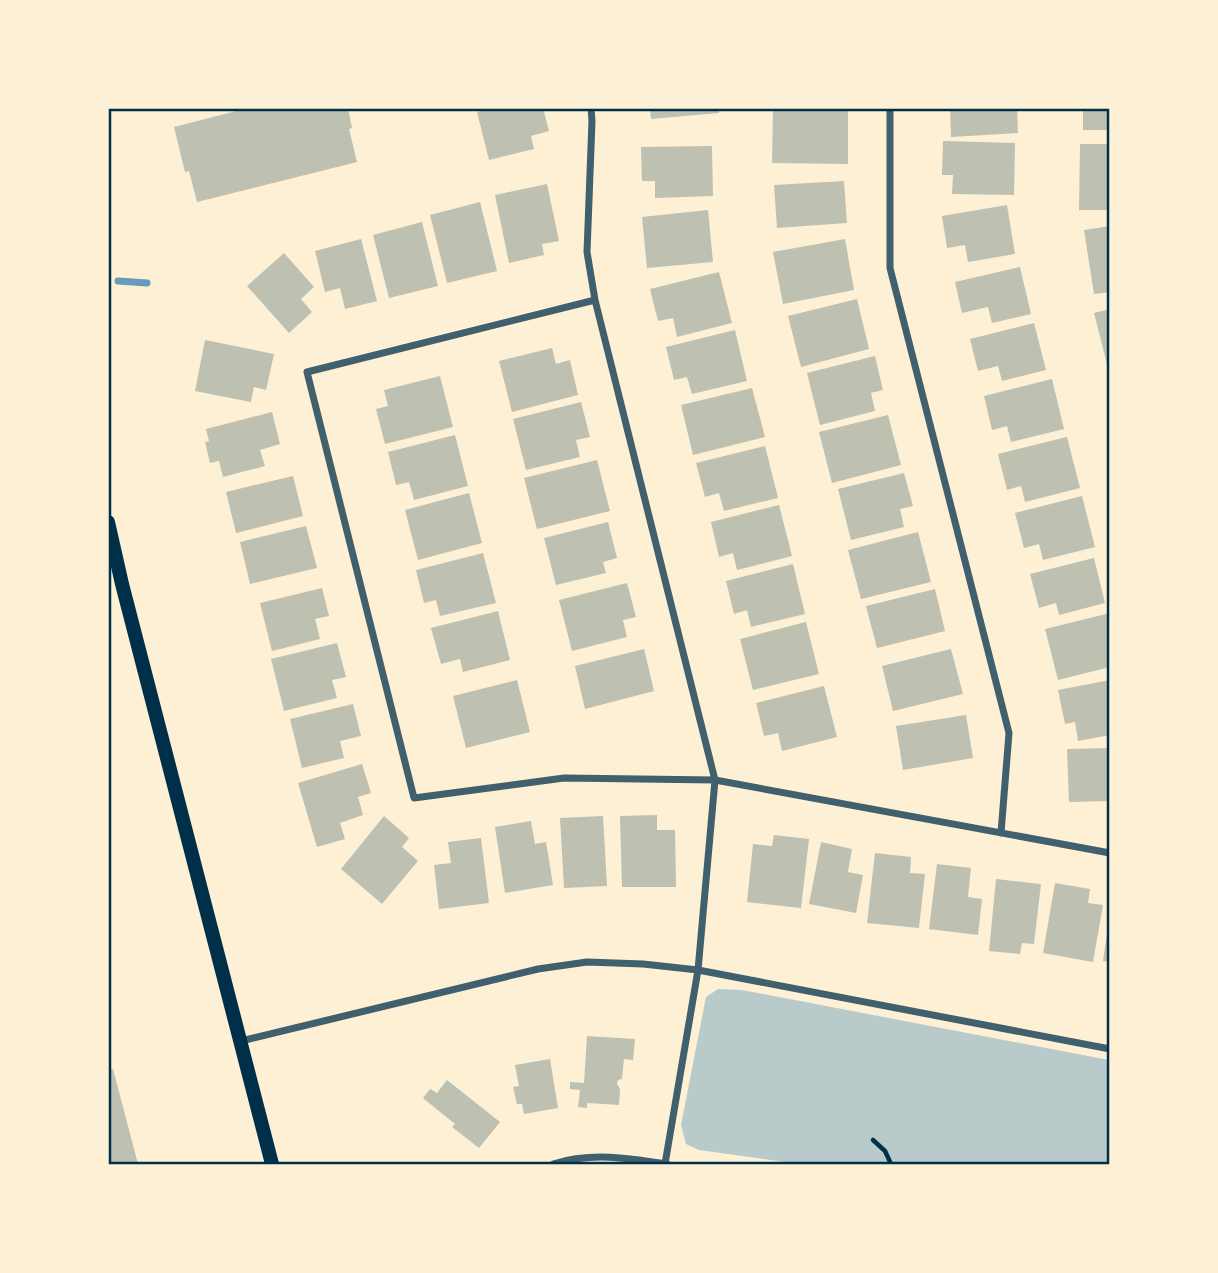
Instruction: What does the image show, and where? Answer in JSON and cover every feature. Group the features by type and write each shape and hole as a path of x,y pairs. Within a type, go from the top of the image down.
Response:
{"main road":[{"path":"108,522 272,1164"}],"street":[{"path":"553,1164 570,1159 620,1156 666,1164 698,970 715,780 596,300 587,252 591,108"},
{"path":"890,108 890,268 1009,733 1001,834"},
{"path":"596,300 307,372 414,798 564,778 715,780 1110,853"},
{"path":"240,1041 498,977 587,962 698,970 1110,1049"}],"path":[{"path":"873,1140 885,1151 891,1164"}],"shaded area":[{"path":"718,989 742,990 1109,1060 1109,1164 799,1164 699,1150 686,1144 681,1125 706,997"}],"building":[{"path":"248,108 348,108 352,128 349,129 357,162 197,202 189,171 185,172 174,127"},
{"path":"493,108 543,108 549,131 531,136 534,149 489,160 477,112"},
{"path":"650,108 719,108 719,113 651,119"},
{"path":"950,108 1017,108 1018,133 951,137"},
{"path":"1083,108 1110,108 1110,130 1083,130"},
{"path":"773,110 848,111 848,164 772,163"},
{"path":"943,141 1015,143 1014,195 952,194 953,175 942,175"},
{"path":"1080,144 1110,144 1110,210 1079,210"},
{"path":"712,146 713,196 655,198 655,181 642,181 641,147"},
{"path":"844,181 847,223 777,228 774,185"},
{"path":"547,184 559,241 542,244 544,255 509,263 495,195"},
{"path":"480,202 497,271 447,283 430,215"},
{"path":"1007,205 1015,254 968,262 965,245 947,248 942,216"},
{"path":"708,210 713,262 647,268 642,217"},
{"path":"422,222 438,286 389,298 373,235"},
{"path":"1110,226 1110,292 1094,294 1084,230"},
{"path":"361,239 377,301 345,309 340,288 325,292 315,251"},
{"path":"845,239 854,290 783,304 773,252"},
{"path":"284,253 314,287 301,299 312,312 289,333 247,286"},
{"path":"1020,267 1031,314 992,323 988,307 962,313 955,282"},
{"path":"719,272 732,323 677,337 673,318 658,321 650,289"},
{"path":"857,299 869,349 801,367 788,316"},
{"path":"1110,309 1110,371 1109,372 1094,313"},
{"path":"1034,323 1046,370 1002,381 998,366 978,371 970,339"},
{"path":"735,330 747,381 692,394 687,377 674,380 666,347"},
{"path":"205,340 274,354 266,390 254,387 251,402 195,391"},
{"path":"552,348 556,364 570,360 578,395 512,412 499,361"},
{"path":"875,356 883,390 871,393 875,411 820,425 807,373"},
{"path":"440,376 453,427 385,444 376,409 388,406 384,390"},
{"path":"1052,379 1064,429 1011,442 1007,426 992,430 984,396"},
{"path":"752,388 765,437 693,455 681,405"},
{"path":"581,402 590,437 576,440 580,457 526,470 513,419"},
{"path":"272,412 280,444 260,450 265,466 223,477 219,461 210,463 205,442 209,441 206,429"},
{"path":"888,415 901,465 832,483 819,432"},
{"path":"455,435 468,486 414,500 409,482 396,485 388,452"},
{"path":"1067,437 1080,488 1025,502 1021,486 1007,490 998,454"},
{"path":"765,446 778,498 724,511 719,493 705,497 696,463"},
{"path":"597,460 610,511 537,529 524,478"},
{"path":"904,473 913,506 900,509 904,527 851,540 838,489"},
{"path":"293,476 303,516 236,533 226,492"},
{"path":"469,493 482,543 418,560 405,510"},
{"path":"1082,496 1095,547 1043,560 1039,544 1024,548 1015,513"},
{"path":"779,505 792,556 737,570 733,553 719,557 711,522"},
{"path":"608,522 617,558 603,562 606,573 556,585 544,538"},
{"path":"306,526 317,568 250,584 240,542"},
{"path":"918,532 931,582 861,599 848,550"},
{"path":"483,553 496,603 440,616 436,600 424,603 416,570"},
{"path":"1094,558 1105,603 1059,615 1056,603 1039,608 1030,574"},
{"path":"793,564 805,614 751,627 747,610 734,614 726,581"},
{"path":"627,583 636,617 623,620 627,637 572,651 559,600"},
{"path":"322,588 329,616 315,619 320,639 272,651 260,603"},
{"path":"935,589 945,631 877,648 866,606"},
{"path":"498,611 510,660 463,672 460,659 441,664 431,628"},
{"path":"1110,613 1110,667 1058,680 1045,629"},
{"path":"806,622 819,674 753,690 740,639"},
{"path":"337,643 346,677 332,680 337,698 284,711 271,659"},
{"path":"644,649 654,691 585,709 575,666"},
{"path":"951,649 963,694 893,711 882,666"},
{"path":"517,680 530,732 466,748 453,696"},
{"path":"1110,680 1110,735 1078,741 1075,722 1065,724 1058,690"},
{"path":"824,686 837,737 782,751 778,733 764,736 756,703"},
{"path":"353,704 361,736 340,741 344,758 302,768 290,719"},
{"path":"966,715 973,758 903,770 896,726"},
{"path":"1110,748 1110,801 1069,802 1067,749"},
{"path":"362,764 371,793 358,797 363,815 340,823 345,839 317,847 298,783"},
{"path":"657,815 657,830 675,830 676,887 622,887 620,816"},
{"path":"384,816 409,838 402,847 418,861 382,904 341,869"},
{"path":"603,816 607,886 564,888 560,818"},
{"path":"531,821 535,844 546,842 553,885 505,893 495,827"},
{"path":"774,835 809,839 801,908 747,902 753,844 772,846"},
{"path":"481,838 489,903 439,909 434,865 451,863 448,842"},
{"path":"821,842 852,849 848,872 863,875 856,913 809,904"},
{"path":"875,853 911,857 910,873 925,874 919,928 867,923"},
{"path":"937,864 971,868 968,897 982,899 978,935 929,929"},
{"path":"996,879 1041,884 1034,944 1022,943 1020,954 989,951"},
{"path":"1055,883 1090,889 1088,903 1103,905 1093,962 1043,953"},
{"path":"1110,926 1110,962 1103,961"},
{"path":"587,1036 635,1039 633,1060 624,1059 622,1079 618,1080 617,1084 620,1089 619,1105 587,1103 587,1108 578,1107 580,1090 570,1089 570,1082 584,1083"},
{"path":"550,1059 558,1108 524,1114 522,1104 517,1104 513,1087 519,1086 515,1065"},
{"path":"113,1069 138,1164 108,1164 108,1070"},
{"path":"447,1080 500,1122 479,1148 452,1127 455,1124 423,1098 430,1089 437,1093"}],"waterway":[{"path":"118,281 147,283"}]}
